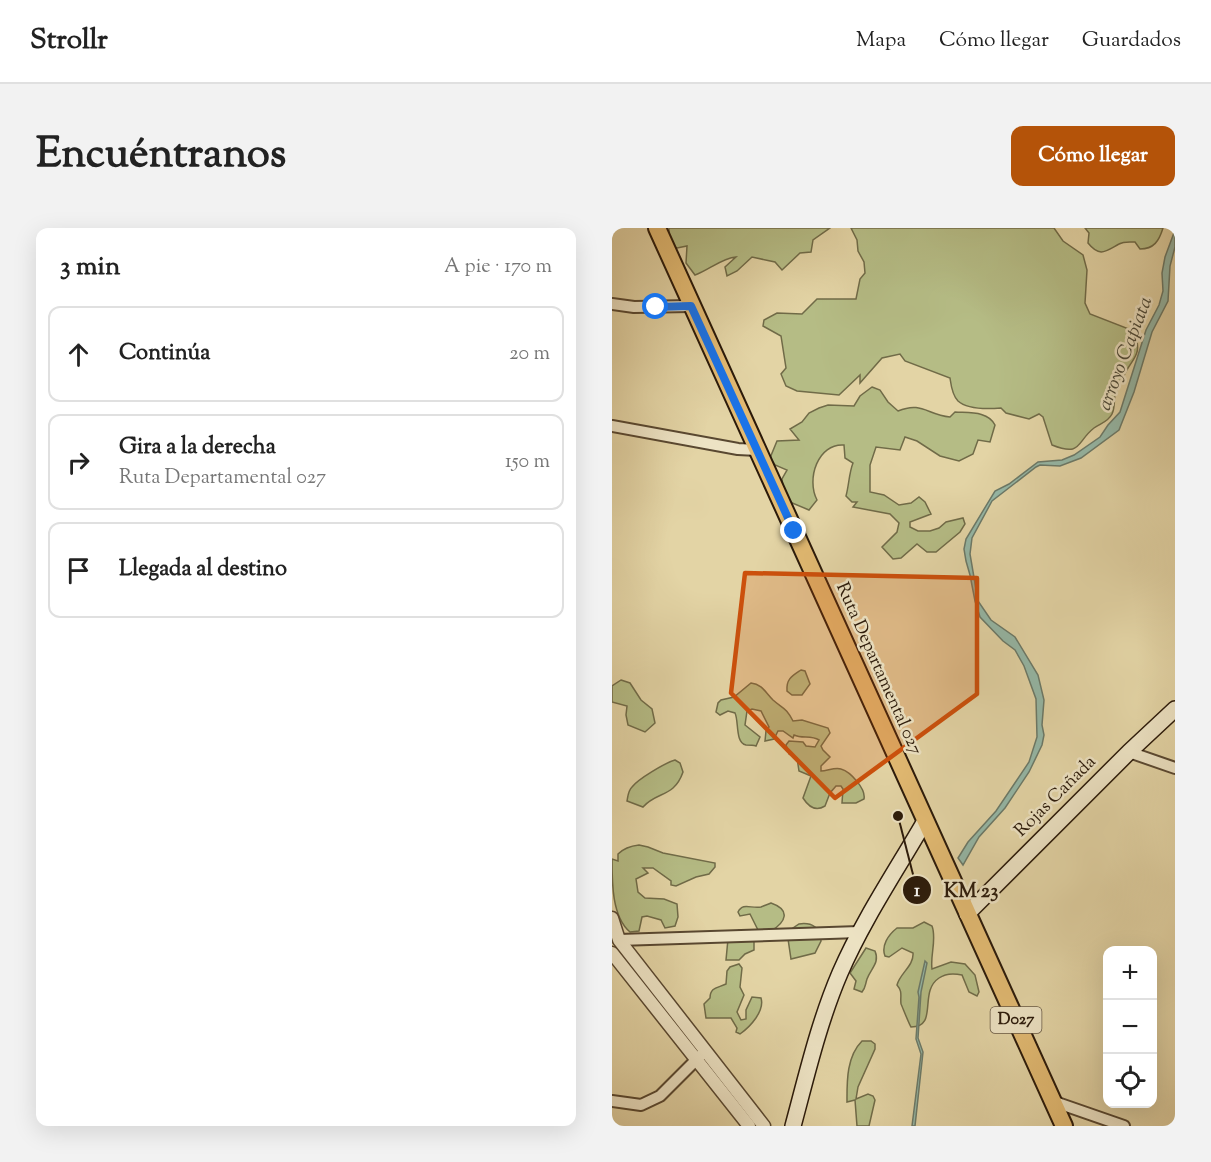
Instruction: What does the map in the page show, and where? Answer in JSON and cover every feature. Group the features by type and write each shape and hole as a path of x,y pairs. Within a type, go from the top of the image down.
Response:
{"main road":[{"name":"Ruta Departamental 027","path":"657,228 1064,1126"},
{"name":"Rojas Cañada","path":"968,914 1129,752 1175,709"},
{"path":"794,1126 823,1017 841,972 860,932 926,821"}],"street":[{"path":"612,304 634,307 691,306"},
{"path":"612,426 733,448 757,450"},
{"path":"1129,752 1175,768"},
{"path":"612,918 619,940 749,1126"},
{"path":"619,940 860,932"},
{"path":"612,953 765,1126"},
{"path":"612,1101 641,1105 660,1096 701,1055"},
{"path":"1052,1101 1124,1126"}],"highlighted area":[{"path":"745,573 977,578 977,694 835,798 731,693"}],"green space":[{"path":"669,228 830,228 813,240 811,252 800,253 782,270 775,262 752,257 737,271 727,276 725,267 736,257 695,275 686,263 687,246 677,248 669,245"},
{"path":"851,228 1054,228 1063,241 1083,255 1087,270 1085,303 1090,314 1134,331 1137,340 1137,352 1115,395 1114,409 1110,417 1088,433 1074,449 1052,445 1043,417 1039,414 1029,419 1006,413 1001,408 979,408 962,404 954,396 950,378 905,361 900,354 882,358 860,383 860,375 839,395 797,391 786,386 781,374 786,368 781,336 763,326 764,320 777,313 802,314 817,299 856,299 860,279 865,273 864,262"},
{"path":"1085,228 1163,228 1158,240 1149,248 1140,249 1135,242 1125,242 1100,252 1088,243 1089,233"},
{"path":"872,387 880,390 898,411 913,407 950,417 955,412 978,414 988,417 995,425 990,442 978,440 973,454 959,461 940,456 917,441 905,437 900,450 876,447 870,465 870,492 884,495 899,505 911,503 919,497 925,502 931,514 910,522 910,527 918,531 930,531 946,522 963,518 965,524 960,532 936,552 927,552 917,544 901,558 893,559 882,547 897,532 899,523 890,514 853,507 857,502 852,502 846,496 853,463 845,458 844,445 835,446 821,456 813,482 817,500 809,510 785,500 782,479 787,470 775,465 770,458 777,441 799,440 790,429 802,422 809,413 828,405 854,406 860,396"},
{"path":"801,670 805,671 810,684 802,695 792,695 787,691 789,681"},
{"path":"621,680 630,683 641,700 652,709 655,723 645,732 628,725 627,706 612,702 612,686"},
{"path":"751,683 764,689 793,721 802,720 828,728 830,733 821,746 830,757 821,766 821,771 836,768 845,771 860,786 864,799 856,803 842,803 843,789 841,786 836,786 830,793 825,806 815,808 810,806 803,798 811,776 799,771 797,758 789,754 786,745 789,741 803,742 806,746 815,747 819,740 794,735 793,738 783,731 778,731 774,739 765,741 769,727 761,711 752,709 747,711 745,725 760,737 756,746 746,745 740,740 735,713 728,711 720,715 716,712 721,700 734,697"},
{"path":"675,760 680,763 683,772 675,786 643,807 627,801 630,790 635,784"},
{"path":"639,845 663,853 715,863 715,867 709,874 676,886 671,885 671,881 653,868 643,868 648,873 636,879 638,892 645,898 664,899 677,904 678,917 675,926 665,928 661,920 647,916 642,917 639,931 630,932 624,926 616,909 612,859 618,861 620,852"},
{"path":"771,903 782,909 784,916 780,924 771,931 758,930 750,914 740,916 738,912 742,907 761,907"},
{"path":"924,922 932,926 933,931 932,969 951,962 965,964 975,975 979,992 977,996 969,992 962,975 942,976 933,984 924,1021 911,1027 901,1004 901,992 897,985 913,958 913,953 902,948 889,957 885,956 884,948 888,937 897,928 913,928"},
{"path":"799,924 815,927 821,941 815,953 791,959 787,932"},
{"path":"739,930 754,941 754,950 739,960 726,960 728,939"},
{"path":"866,948 875,951 876,959 862,992 854,989 856,981 850,973"},
{"path":"739,964 742,968 740,987 744,995 737,1012 741,1020 746,1019 746,1010 752,997 761,998 762,1003 756,1018 740,1034 736,1032 737,1028 731,1018 706,1018 704,1004 710,998 713,990 726,984 727,971 730,967"},
{"path":"862,1041 871,1041 875,1044 875,1049 858,1087 856,1099 868,1094 875,1100 869,1126 857,1126 855,1100 847,1102 850,1062"}],"shaded area":[{"path":"1175,230 1168,301 1152,332 1134,392 1119,430 1081,458 1060,466 1040,465 1036,467 992,501 972,538 970,554 978,601 991,620 1015,637 1038,675 1044,700 1042,725 1044,735 1042,745 1029,772 1005,808 979,837 963,865 958,858 968,842 996,811 1029,762 1037,737 1036,699 1024,666 1015,650 980,617 966,561 964,549 966,539 995,491 1009,484 1038,462 1062,460 1074,455 1100,437 1120,412 1146,330 1159,305 1163,291 1162,273 1165,257"},
{"path":"925,961 927,963 921,992 918,1038 923,1052 915,1126 912,1126 921,1054 916,1039 918,992"}],"place":[{"name":"KM 23","path":"898,816"}],"route":[{"path":"656,307 691,306 794,531"}],"water label":[{"name":"arroyo Capiata","path":"1126,354"}]}
